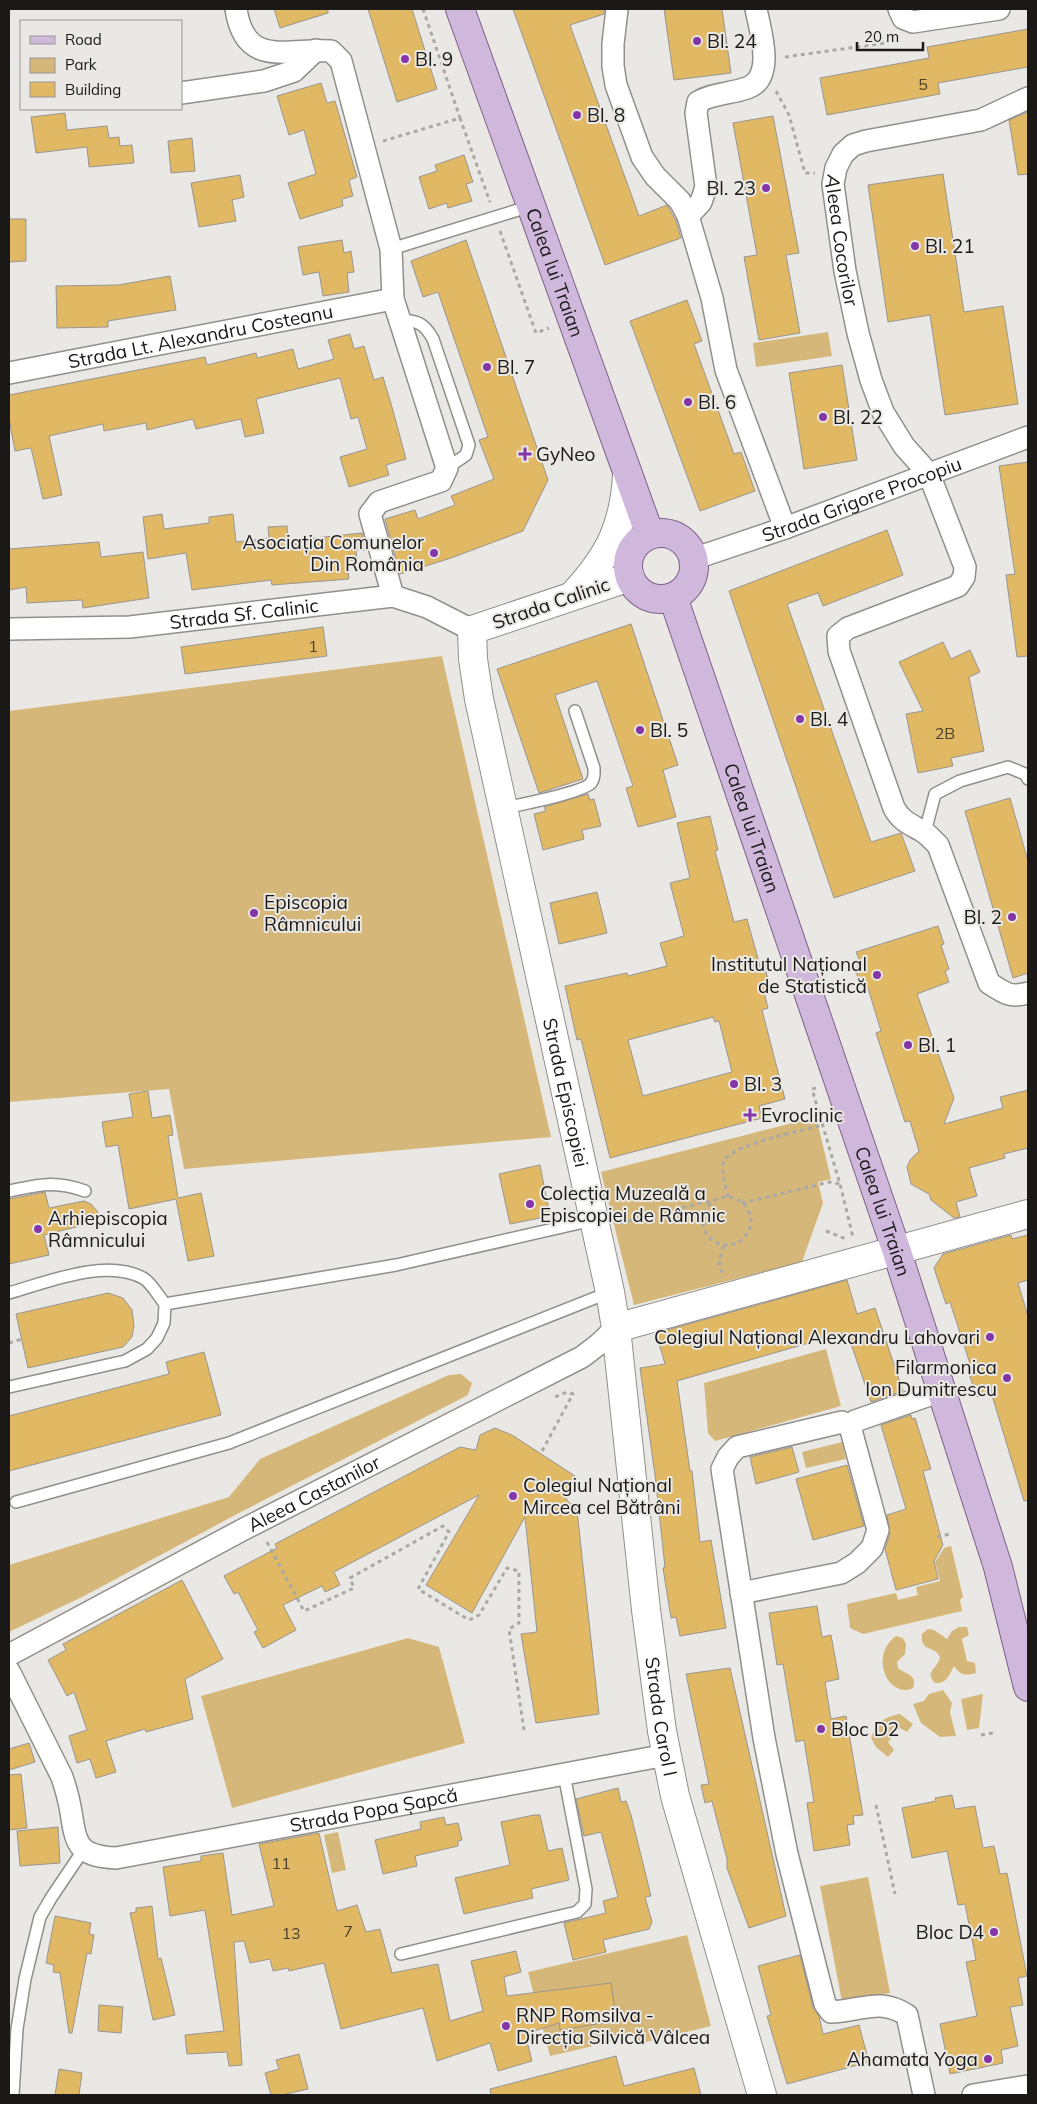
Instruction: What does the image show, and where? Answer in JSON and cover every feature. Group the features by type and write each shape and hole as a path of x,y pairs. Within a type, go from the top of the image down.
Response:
{"main road":[{"name":"Calea lui Traian","path":"460,9 650,535"},
{"path":"661,533 672,535 682,540 689,549 693,559 692,578 681,592 673,597 652,598 635,586 630,577 628,567 634,548 641,540 650,535 661,533"},
{"name":"Calea lui Traian","path":"673,597 896,1249 998,1566 1028,1687"}],"street":[{"path":"236,9 243,34 250,44 261,50 282,52 331,51 341,61 391,249 393,299 447,468 441,481 379,502 370,514 393,596"},
{"path":"617,9 613,51 616,85 642,156 655,176 680,201 688,216 712,298 726,370 785,528"},
{"path":"688,216 701,202 706,187 696,113 698,102 709,96 749,88 756,81 764,64 756,9"},
{"path":"901,13 913,22 988,10"},
{"path":"182,93 264,81 294,71 316,50"},
{"name":"Aleea Cocorilor","path":"929,474 904,446 884,412 871,380 858,333 845,271 833,184 836,168 843,154 853,145 981,120 1028,98"},
{"name":"Strada Lt. Alexandru Costeanu","path":"9,373 393,299"},
{"name":"Strada Grigore Procopiu","path":"693,559 785,528 1028,436"},
{"path":"929,474 965,567 964,577 958,586 848,628 838,636 839,651 894,808 898,816 908,824 925,832 938,845 989,983 1004,993 1017,996 1028,993"},
{"path":"574,594 593,573 608,550 619,526 626,502 627,475"},
{"name":"Strada Calinic","path":"472,630 574,594 630,577"},
{"name":"Strada Sf. Calinic","path":"9,629 130,627 393,596 427,607 472,630"},
{"name":"Strada Episcopiei","path":"472,630 479,698 610,1292 616,1328"},
{"path":"616,1328 1028,1214"},
{"name":"Aleea Castanilor","path":"9,1655 246,1528 582,1357 616,1328"},
{"name":"Strada Carol I","path":"616,1328 646,1610 666,1755 675,1796 762,2095"},
{"path":"741,1593 841,1573 872,1548 878,1530 851,1430 855,1421 941,1390"},
{"path":"842,1422 737,1447 728,1457 722,1469 764,1738 787,1854 825,2004 831,2012 880,2005 894,2007 906,2015 924,2095"},
{"path":"9,1671 62,1777 69,1802 74,1834 78,1844 84,1850"},
{"name":"Strada Popa Șapcă","path":"84,1850 92,1854 116,1858 666,1755"},
{"path":"973,2095 1028,2086"}],"lane":[{"path":"391,249 531,206"},
{"path":"503,808 578,790 590,784 594,777 594,768 575,711"},
{"path":"925,832 936,794 960,781 1008,767 1025,774 1028,779"},
{"path":"9,1191 45,1184 69,1186 85,1191"},
{"path":"165,1304 396,1266 593,1220"},
{"path":"9,1293 97,1269 122,1270 145,1279 165,1304 164,1323 157,1338 147,1349 125,1361 9,1387"},
{"path":"16,1502 229,1443 610,1292"},
{"path":"401,1954 577,1912 585,1904 586,1890 564,1774"},
{"path":"13,2095 17,2029 24,1987 40,1917 84,1850"}],"path":[{"path":"423,9 460,118"},
{"path":"813,173 805,172 789,115 764,64 892,42 901,13"},
{"path":"728,1197 723,1167 723,1161 727,1156 740,1148 823,1125 840,1184 829,1182 742,1203"},
{"path":"593,1220 608,1226 721,1198 728,1197 742,1203 750,1215 749,1230 739,1241 724,1245 709,1238 703,1223 707,1207 713,1201 721,1198"},
{"path":"826,1231 852,1241"},
{"path":"723,1279 719,1260 724,1245"},
{"path":"9,1343 22,1339"},
{"path":"542,1451 573,1394 567,1392 551,1399"},
{"path":"266,1540 304,1611 354,1588 350,1578 443,1526 449,1532 418,1589 469,1620 479,1615 507,1568 519,1571 519,1623 510,1629 524,1730"},
{"path":"937,1537 950,1534"},
{"path":"981,1735 993,1733"},
{"path":"876,1805 895,1894"}],"green space":[{"path":"828,332 832,356 756,367 753,343"},
{"path":"442,656 551,1137 184,1169 169,1089 9,1102 9,711"},
{"path":"816,1117 831,1179 818,1182 823,1203 802,1262 634,1305 601,1172"},
{"path":"826,1349 841,1406 715,1441 708,1433 704,1383"},
{"path":"461,1374 472,1383 468,1395 239,1513 84,1596 9,1632 9,1565 229,1497 260,1459 449,1375"},
{"path":"842,1442 846,1459 806,1468 802,1452"},
{"path":"951,1546 963,1597 960,1600 962,1611 863,1634 850,1628 847,1604 896,1593 898,1600 918,1595 916,1587 940,1581 935,1562 944,1548"},
{"path":"959,1627 967,1627 969,1635 962,1639 967,1661 975,1663 976,1673 963,1674 954,1666 945,1680 935,1683 931,1673 940,1658 935,1651 923,1644 922,1634 928,1629 934,1630 947,1639 952,1631"},
{"path":"896,1636 903,1638 906,1644 905,1654 897,1662 898,1668 913,1677 913,1688 904,1690 896,1688 885,1674 883,1654 888,1644"},
{"path":"408,1638 439,1647 465,1743 232,1808 201,1696"},
{"path":"943,1690 952,1703 950,1712 956,1736 940,1737 921,1723 913,1704 924,1701 929,1694"},
{"path":"983,1694 979,1728 967,1730 961,1699"},
{"path":"900,1714 913,1724 907,1732 900,1728 888,1742 894,1750 888,1757 876,1747 871,1738 882,1721"},
{"path":"338,1832 346,1870 332,1873 324,1835"},
{"path":"868,1877 890,1993 842,2002 820,1886"},
{"path":"687,1935 711,2026 638,2044 632,2037 550,2056 528,1972"}],"building":[{"path":"274,9 328,9 328,13 280,28"},
{"name":"Bl. 9","path":"368,9 412,9 437,89 397,102"},
{"name":"Bl. 8","path":"513,9 604,9 604,14 570,25 639,216 667,205 676,221 681,238 605,265"},
{"name":"Bl. 24","path":"664,9 722,9 731,73 674,80"},
{"path":"1028,29 1028,67 938,83 940,94 827,115 820,78 929,58 927,47"},
{"path":"321,83 327,103 335,101 357,177 349,180 353,196 342,199 343,206 300,219 288,183 316,174 304,130 289,135 277,96"},
{"path":"1028,112 1028,174 1018,175 1009,120"},
{"path":"65,113 67,130 107,126 109,138 119,137 120,146 132,145 134,163 89,167 87,147 36,153 31,117"},
{"name":"Bl. 23","path":"773,116 799,253 786,255 800,333 759,340 744,257 757,255 733,123"},
{"path":"192,138 195,171 171,173 168,141"},
{"path":"464,155 473,182 466,184 472,201 448,208 447,203 429,209 419,177 437,171 435,165"},
{"name":"Bl. 21","path":"943,174 964,312 1003,306 1018,404 945,415 930,315 888,322 868,185"},
{"path":"240,175 244,197 232,200 236,221 199,227 191,183"},
{"path":"9,219 26,219 26,261 9,262"},
{"path":"342,240 344,253 351,251 354,272 347,273 349,292 323,296 319,272 303,275 298,247"},
{"name":"Bl. 7","path":"466,240 548,480 523,531 451,558 400,574 385,519 415,510 418,519 455,505 451,496 494,479 479,440 488,437 438,292 423,297 411,261"},
{"path":"170,276 176,310 108,321 108,327 57,328 56,286 118,285"},
{"name":"Bl. 6","path":"687,300 702,341 694,344 734,454 741,452 755,491 700,511 630,321"},
{"path":"350,334 354,349 364,346 374,380 383,377 392,407 406,459 386,465 389,475 349,487 340,457 367,449 358,417 351,419 340,378 256,399 264,433 245,437 241,419 196,429 193,419 147,430 146,423 104,431 103,424 49,436 62,495 43,499 31,448 15,451 9,419 9,395 205,357 207,365 256,353 257,358 293,349 298,369 334,359 328,340"},
{"name":"Bl. 22","path":"842,365 857,460 804,469 789,373"},
{"path":"1028,462 1028,656 1017,657 1006,575 1015,574 999,466"},
{"path":"162,514 164,529 209,523 209,517 233,514 236,542 269,538 268,527 287,526 288,544 306,544 306,539 362,533 367,550 356,550 357,560 347,561 349,579 272,585 271,580 192,590 186,553 148,559 143,517"},
{"name":"Bl. 4","path":"887,530 903,575 823,606 818,593 787,604 871,842 901,833 915,871 834,898 729,591"},
{"path":"99,542 101,557 143,552 149,598 83,608 82,600 27,603 26,587 9,590 9,549"},
{"name":"Bl. 5","path":"631,624 678,765 663,770 676,817 638,827 626,788 633,786 597,681 555,695 583,779 539,793 497,669"},
{"path":"323,627 327,656 185,674 181,647"},
{"path":"943,642 951,659 970,650 980,672 969,677 984,751 951,758 953,766 918,773 906,714 923,711 899,662"},
{"path":"588,794 590,800 594,799 601,826 582,830 584,839 543,850 534,814 546,811 544,807"},
{"name":"Bl. 2","path":"1010,798 1028,861 1028,973 1013,978 965,811"},
{"path":"710,816 718,850 715,851 734,922 747,919 760,966 764,965 771,990 764,992 768,1008 762,1010 785,1099 759,1106 762,1118 610,1158 581,1039 577,1040 565,986 627,973 628,976 667,966 660,943 684,936 670,883 690,878 677,823","holes":["713,1017 715,1022 719,1021 732,1072 643,1096 628,1040"]},
{"path":"597,892 607,933 559,944 550,903"},
{"name":"Bl. 1","path":"938,926 944,944 941,945 949,969 945,971 949,982 917,994 954,1098 944,1124 1003,1108 1000,1097 1028,1090 1028,1148 1004,1154 1005,1158 969,1168 977,1196 956,1202 960,1217 954,1218 931,1200 929,1194 911,1184 907,1167 910,1160 919,1151 910,1121 905,1122 876,1033 881,1031 868,988 863,986 856,973 859,959 856,952"},
{"path":"148,1091 152,1118 170,1115 173,1135 168,1136 178,1198 201,1193 214,1256 188,1261 176,1199 129,1209 118,1145 106,1147 102,1122 133,1117 129,1094"},
{"path":"540,1165 550,1216 510,1224 499,1174"},
{"name":"Arhiepiscopia Râmnicului","path":"45,1192 49,1208 84,1201 91,1204 98,1212 92,1223 44,1235 49,1255 9,1264 9,1199"},
{"name":"Colegiul Național Alexandru Lahovari","path":"1011,1235 1012,1239 1028,1235 1028,1280 1018,1283 1028,1316 1028,1500 1024,1501 991,1392 977,1397 968,1371 972,1370 950,1302 946,1304 934,1268 943,1254"},
{"path":"847,1280 857,1314 875,1308 903,1391 871,1402 847,1332 677,1381 690,1471 692,1471 700,1542 711,1540 726,1628 680,1636 676,1617 671,1618 663,1568 665,1567 655,1475 640,1368 665,1364 656,1333"},
{"path":"108,1293 123,1298 132,1310 134,1325 132,1337 123,1347 28,1368 16,1314"},
{"path":"204,1352 221,1415 9,1471 9,1416 169,1374 166,1362"},
{"path":"911,1415 912,1419 915,1418 931,1469 923,1471 943,1545 934,1561 938,1579 896,1590 885,1549 890,1533 887,1515 906,1509 881,1425"},
{"path":"495,1428 512,1435 575,1476 575,1486 566,1499 577,1510 599,1714 536,1723 521,1634 537,1632 525,1517 472,1613 426,1585 479,1495 334,1572 340,1585 325,1592 322,1586 283,1605 296,1630 263,1648 254,1632 258,1630 238,1592 234,1594 224,1576 277,1548 275,1544 460,1447 476,1450 480,1435"},
{"path":"792,1447 799,1472 756,1484 750,1457"},
{"path":"847,1465 864,1526 813,1540 796,1479"},
{"path":"182,1580 223,1659 185,1679 193,1719 146,1732 145,1729 106,1741 116,1772 96,1778 90,1759 77,1763 69,1736 87,1730 74,1692 67,1696 48,1660 66,1650 63,1644"},
{"name":"Bloc D2","path":"817,1606 822,1637 831,1635 839,1679 825,1682 831,1719 846,1716 863,1815 853,1816 854,1824 847,1825 850,1845 814,1851 807,1803 814,1802 804,1740 796,1742 783,1664 777,1665 769,1613"},
{"path":"730,1668 786,1916 749,1928 727,1868 727,1859 712,1801 705,1803 701,1785 709,1784 686,1674"},
{"path":"29,1743 35,1762 9,1770 9,1749"},
{"path":"21,1774 27,1828 9,1830 9,1775"},
{"path":"618,1788 621,1802 626,1801 631,1815 651,1896 645,1897 652,1922 649,1929 603,1940 606,1952 573,1960 564,1923 606,1913 603,1901 618,1897 601,1832 584,1836 576,1799"},
{"name":"Bloc D4","path":"952,1795 955,1809 975,1806 983,1848 994,1846 1000,1874 1007,1873 1027,1976 1018,1978 1023,2005 1010,2007 1018,2046 1001,2050 1003,2063 950,2074 940,2024 977,2016 966,1962 976,1960 965,1904 958,1905 947,1851 912,1858 902,1808 936,1801 935,1798"},
{"path":"540,1815 548,1851 562,1848 569,1880 531,1889 533,1898 464,1914 455,1878 510,1865 501,1822"},
{"path":"444,1817 446,1825 458,1823 462,1840 458,1841 458,1846 415,1856 417,1866 383,1874 375,1840 421,1829 420,1822"},
{"path":"58,1827 60,1863 20,1866 17,1831"},
{"path":"319,1833 337,1911 357,1905 366,1932 380,1929 392,1973 438,1964 450,2021 483,2011 471,1961 516,1951 521,1972 504,1977 507,1996 611,1983 615,2010 606,2012 608,2022 560,2030 559,2023 525,2034 532,2061 498,2071 490,2043 437,2061 423,2008 341,2029 324,1963 289,1971 288,1968 273,1971 270,1959 250,1963 244,1941 234,1942 242,2065 229,2066 227,2052 187,2054 185,2035 224,2031 205,1910 170,1916 163,1867 201,1861 201,1856 223,1853 232,1915 274,1906 259,1844"},
{"path":"152,1906 158,1959 161,1958 175,2015 153,2020 130,1913 136,1912 136,1908"},
{"path":"55,1916 91,1923 89,1934 94,1935 91,1954 87,1953 72,2033 69,2033 60,1973 53,1972 54,1965 46,1963"},
{"path":"800,1955 813,2007 819,2016 823,2034 859,2025 869,2062 787,2084 767,2016 771,2015 758,1966"},
{"path":"99,2005 123,2007 121,2033 98,2031"},
{"path":"299,2054 308,2089 282,2095 271,2095 265,2073 279,2069 276,2060"},
{"path":"616,2056 624,2086 694,2068 701,2095 491,2095 490,2089"},
{"path":"59,2069 82,2073 79,2095 55,2095"}],"place":[{"name":"Bl. 24","path":"697,41"},
{"name":"Bl. 9","path":"405,59"},
{"name":"Bl. 8","path":"577,115"},
{"name":"Bl. 23","path":"766,188"},
{"name":"Bl. 21","path":"915,246"},
{"name":"Bl. 7","path":"487,367"},
{"name":"Bl. 6","path":"688,402"},
{"name":"Bl. 22","path":"823,417"},
{"name":"GyNeo","path":"525,454"},
{"name":"Asociația Comunelor Din România","path":"434,553"},
{"name":"Bl. 4","path":"800,719"},
{"name":"Bl. 5","path":"640,730"},
{"name":"Episcopia Râmnicului","path":"254,913"},
{"name":"Bl. 2","path":"1012,917"},
{"name":"Institutul Național de Statistică","path":"877,975"},
{"name":"Bl. 1","path":"908,1045"},
{"name":"Bl. 3","path":"734,1084"},
{"name":"Evroclinic","path":"750,1115"},
{"name":"Colecția Muzeală a Episcopiei de Râmnic","path":"530,1204"},
{"name":"Arhiepiscopia Râmnicului","path":"38,1229"},
{"name":"Colegiul Național Alexandru Lahovari","path":"990,1337"},
{"name":"Filarmonica Ion Dumitrescu","path":"1007,1378"},
{"name":"Colegiul Național Mircea cel Bătrâni","path":"513,1496"},
{"name":"Bloc D2","path":"821,1729"},
{"name":"Bloc D4","path":"994,1932"},
{"name":"RNP Romsilva - Direcția Silvică Vâlcea","path":"506,2026"},
{"name":"Ahamata Yoga","path":"988,2059"}]}
